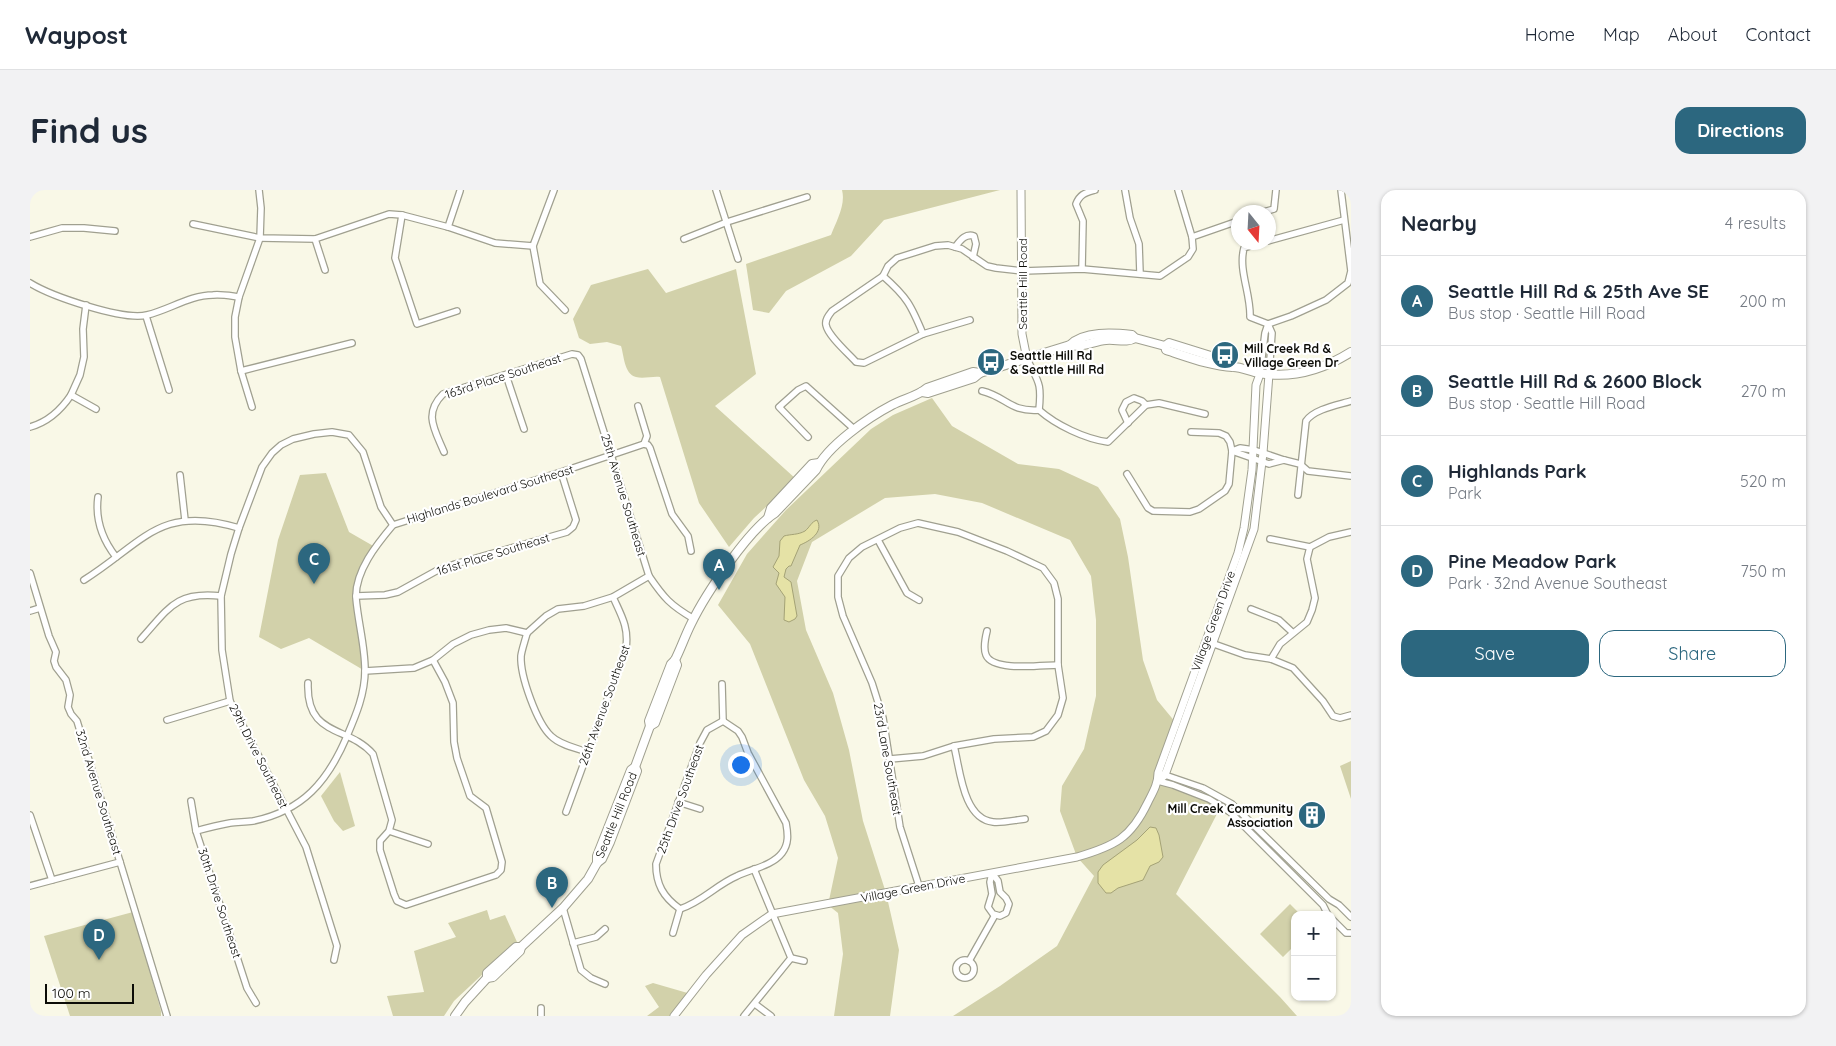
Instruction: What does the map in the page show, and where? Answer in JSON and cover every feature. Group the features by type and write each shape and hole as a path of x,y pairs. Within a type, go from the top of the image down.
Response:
{"main road":[{"path":"1026,359 1070,345 1076,346 1111,340 1131,341 1135,338 1165,346 1166,350 1205,362 1228,368 1233,367 1260,374 1269,374 1312,371 1326,366 1351,352"},
{"name":"Seattle Hill Road","path":"455,1016 487,978 493,977 520,952 521,947 563,908 588,879 597,863 597,856 631,770 635,767 650,726 655,723 676,665 675,660 694,619 724,571 753,532 775,513 809,478 819,463 854,429 892,405 922,392 928,393 974,378 980,373 1026,359"}],"street":[{"path":"252,407 241,371 235,337 235,318 239,297 260,238 261,208 259,190"},
{"path":"448,227 460,190"},
{"path":"554,190 533,246 540,284 565,310"},
{"path":"716,190 738,260"},
{"name":"Seattle Hill Road","path":"1021,190 1022,334 1026,359"},
{"path":"1082,269 1083,221 1076,204 1078,197 1095,190"},
{"path":"1125,190 1130,218 1139,244 1140,273"},
{"path":"970,320 922,334 864,363 856,362 828,331 825,324 827,317 832,311 883,276 888,266 897,258 935,246 948,245 962,249 987,266 1023,271 1082,269 1160,276 1188,257 1193,249 1192,237 1178,190"},
{"path":"1274,205 1276,190"},
{"path":"1244,250 1242,258 1251,303 1250,317 1268,324 1326,300 1348,283 1351,271 1341,190"},
{"path":"684,239 727,222 807,197"},
{"path":"192,224 260,238 316,239 382,215 402,215 448,227 495,243 533,246"},
{"path":"402,215 395,258 417,324 457,311"},
{"path":"1276,239 1344,220"},
{"path":"1192,237 1231,223"},
{"path":"30,237 62,228 114,231"},
{"path":"955,247 965,236 969,234 974,236 976,244 973,257"},
{"path":"316,239 325,270"},
{"path":"883,276 905,296 914,310 922,334"},
{"path":"30,283 40,289 86,305 132,317 146,316 200,296 213,294 239,297"},
{"path":"30,427 38,425 54,415 75,391 84,357 83,329 86,305"},
{"path":"146,316 169,390"},
{"path":"1260,374 1265,333 1268,324"},
{"path":"1268,324 1272,333 1269,374"},
{"path":"241,371 352,343"},
{"name":"163rd Place Southeast","path":"444,452 431,416 433,406 443,394 572,354 578,355"},
{"name":"25th Avenue Southeast","path":"578,355 581,358 649,576 675,608 694,619"},
{"path":"1026,359 1039,383 1041,392 1039,410"},
{"name":"Village Green Drive","path":"1162,774 1238,553 1244,528 1254,450 1256,385 1260,374"},
{"name":"Village Green Drive","path":"674,1016 706,974 742,935 772,914 1077,857 1105,849 1123,838 1140,820 1162,774 1214,644 1254,529 1264,453 1269,374"},
{"path":"506,375 524,429"},
{"path":"808,437 779,407 798,390 806,386 854,429"},
{"path":"982,391 992,393 1017,409 1027,411 1039,410 1047,417 1096,440 1108,442 1146,406 1160,403 1205,414"},
{"path":"71,395 96,409"},
{"path":"1128,423 1122,410 1126,402 1134,398 1142,401 1146,406"},
{"path":"1298,495 1306,421 1309,416 1351,401"},
{"path":"638,406 647,436 646,445 672,514 688,536 691,551"},
{"name":"29th Drive Southeast","path":"334,960 337,946 306,847 230,701 222,650 221,596 231,554 262,467 272,453 281,445 293,439 332,432 349,435 363,452 381,507 393,525"},
{"path":"1127,474 1148,508 1153,511 1190,512 1199,509 1225,491 1230,478 1232,451 1226,436 1219,433 1191,432"},
{"name":"Highlands Boulevard Southeast","path":"196,831 229,823 266,818 306,798 320,785 338,757 360,706 365,671 356,596 362,571 375,547 393,525 646,445"},
{"path":"1232,451 1240,448 1254,450 1300,464 1308,471 1351,476"},
{"path":"1232,451 1269,464 1284,460"},
{"name":"161st Place Southeast","path":"356,596 385,595 398,592 436,571 455,564 567,532 573,527 576,520 561,472"},
{"path":"180,475 185,520"},
{"path":"98,497 98,522 103,536 116,557"},
{"path":"84,580 149,533 167,525 185,520 205,520 240,528"},
{"path":"890,759 923,756 954,746 994,739 1032,737 1046,731 1058,714 1062,698 1058,665 1058,599 1054,583 1043,568 1008,551 958,532 918,523 900,528 878,540 907,593 919,600"},
{"path":"1270,539 1310,547 1328,537 1351,532"},
{"name":"23rd Lane Southeast","path":"878,540 862,547 848,558 838,576 838,597 843,616 872,683 883,718 900,827 919,886"},
{"path":"1271,659 1280,644 1292,632 1307,622 1315,598 1307,559 1310,547"},
{"name":"32nd Avenue Southeast","path":"30,574 49,636 56,652 54,661 66,680 70,695 68,707 76,721 167,1016"},
{"path":"587,752 562,743 552,737 543,726 522,672 521,656 526,633 546,616 558,609 584,606 613,597 649,576"},
{"path":"142,639 168,609 177,602 197,594 221,596"},
{"name":"26th Avenue Southeast","path":"566,812 626,648 626,627 613,597"},
{"path":"30,611 40,608"},
{"path":"1251,610 1279,620 1292,632"},
{"path":"365,671 414,668 433,660 453,644 471,635 489,630 506,628 526,633"},
{"path":"986,631 986,656 994,664 1006,666 1058,665"},
{"path":"1214,644 1245,655 1271,659 1293,668 1333,716 1340,718 1351,715"},
{"path":"308,683 308,694 312,709 321,722 330,730 366,747 373,754 392,820 389,831 380,841 380,850 397,901 406,906 496,874 501,870 502,862 486,808 470,796 454,742 453,703 433,660"},
{"path":"673,934 680,909 701,900 716,887 736,876 754,869 781,854 787,846 786,823 748,753 742,736 723,721 722,684"},
{"path":"167,720 230,701"},
{"name":"25th Drive Southeast","path":"680,909 668,900 656,873 659,853 700,743 707,730 723,721"},
{"path":"954,746 967,799 974,812 992,822 1025,819"},
{"path":"1162,774 1203,788 1232,804 1329,900 1339,905 1351,917"},
{"path":"1158,781 1208,799 1230,812 1323,905 1326,911"},
{"name":"30th Drive Southeast","path":"192,800 196,831 247,988 256,1003"},
{"path":"678,802 700,809"},
{"path":"30,815 52,880"},
{"path":"389,831 428,844"},
{"path":"30,886 120,862"},
{"path":"754,869 791,958"},
{"path":"992,873 998,881 1000,892 1008,900 1009,904 1006,913 1002,915 995,915 989,911 987,905 992,894 990,882 992,873"},
{"path":"563,908 581,970 591,978 605,984"},
{"path":"969,961 995,915"},
{"path":"1336,923 1346,933 1351,933"},
{"path":"573,943 596,937 605,929"},
{"path":"791,958 804,961"},
{"path":"744,1016 791,958"},
{"path":"754,1004 771,1016"},
{"path":"541,1008 541,1016"}],"green space":[{"path":"842,190 1000,190 884,220 851,256 786,291 769,313 753,310 746,264 831,235 842,207"},
{"path":"648,269 666,293 736,269 756,374 715,406 796,479 754,518 729,547 699,503 660,377 639,378 632,375 625,364 621,346 607,342 590,344 579,338 573,319 591,285"},
{"path":"932,398 952,426 1018,464 1059,469 1098,487 1120,519 1128,557 1143,660 1157,700 1176,723 1158,781 1221,806 1176,894 1297,1016 953,1016 1057,946 1094,876 1077,857 1060,811 1062,786 1084,749 1096,696 1096,620 1091,576 1070,540 982,503 935,494 885,498 812,542 797,581 806,630 833,693 849,750 863,821 886,893 899,950 890,1016 834,1016 843,954 838,913 828,905 838,858 825,816 804,780 750,644 718,605 747,554 786,510 871,429 893,415"},
{"path":"326,473 349,532 375,547 362,571 356,596 365,671 309,638 281,649 259,637 278,540 300,475"},
{"path":"1351,761 1351,799 1340,766"},
{"path":"340,772 355,826 343,831 334,821 321,796"},
{"path":"1290,904 1297,911 1291,911 1291,949 1283,957 1260,934"},
{"path":"487,910 490,920 505,915 517,942 454,1001 444,1016 393,1016 387,996 424,992 414,951 456,937 448,923"},
{"path":"133,912 161,1016 70,1016 44,936"},
{"path":"653,983 691,994 674,1016 647,1016 659,1007 645,986"}],"shaded area":[{"path":"817,520 819,528 815,536 800,545 791,566 786,569 784,577 791,582 797,616 789,622 784,620 785,597 776,584 779,573 773,567 779,556 780,541 784,536 805,531"},
{"path":"1150,827 1156,828 1163,857 1159,862 1150,866 1143,880 1118,888 1111,893 1106,893 1098,883 1098,872 1103,865 1137,840"}],"place":[{"name":"Mill Creek Rd & Village Green Dr","path":"1225,355"},
{"name":"Seattle Hill Rd & Seattle Hill Rd","path":"991,362"},
{"name":"Highlands Park","path":"314,584"},
{"name":"Seattle Hill Rd & 25th Ave SE","path":"719,590"},
{"name":"Mill Creek Community Association","path":"1312,815"},
{"name":"Seattle Hill Rd & 2600 Block","path":"552,908"},
{"name":"Pine Meadow Park","path":"99,960"}]}
